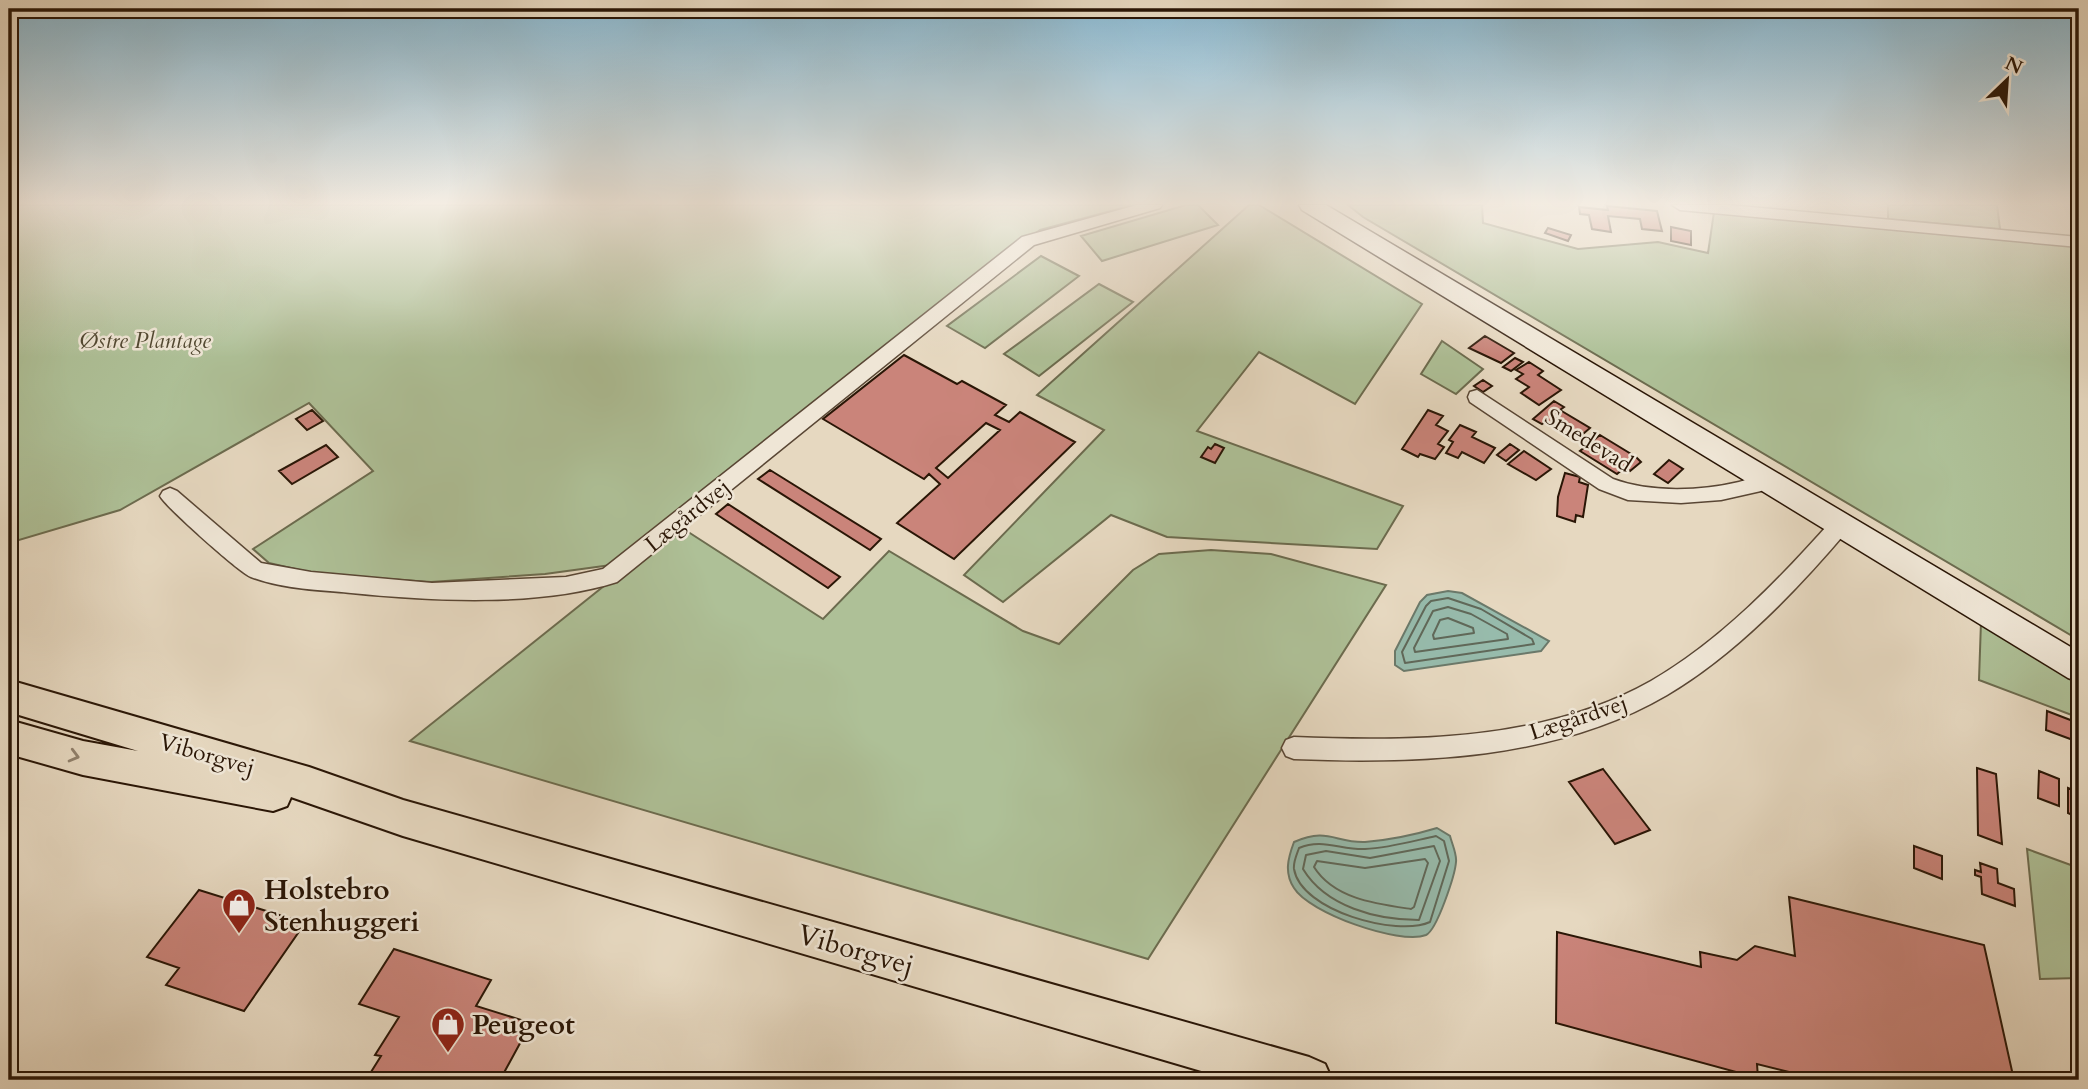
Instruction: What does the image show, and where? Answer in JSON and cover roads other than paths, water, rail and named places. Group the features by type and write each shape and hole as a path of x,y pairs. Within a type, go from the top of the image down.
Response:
{"main road":[{"name":"Viborgvej","path":"9,696 309,785 403,818 1309,1080"},
{"path":"9,717 21,721 118,728"},
{"name":"Viborgvej","path":"9,737 83,758 403,818"}],"street":[{"name":"Lægårdvej","path":"170,496 255,570 310,581 432,592 566,586 609,576 1011,256"},
{"path":"1394,256 2079,668"},
{"name":"Smedevad","path":"1477,397 1606,484 1629,493 1700,495 1739,491 1757,486 1764,479"},
{"name":"Lægårdvej","path":"1294,748 1364,752 1433,749 1500,740 1609,712 1671,680 1714,651 1751,618 1840,525"}],"water":[{"path":"1448,591 1462,593 1549,641 1541,651 1404,671 1395,665 1395,651 1420,602 1427,595"},
{"path":"1437,828 1450,836 1456,862 1440,913 1426,935 1396,935 1356,925 1303,898 1289,877 1288,865 1294,842 1306,838 1323,836 1365,842"}],"place":[{"name":"Holstebro Stenhuggeri","path":"239,935"},
{"name":"Peugeot","path":"448,1054"}],"park label":[{"name":"Østre Plantage","path":"145,340"}]}
